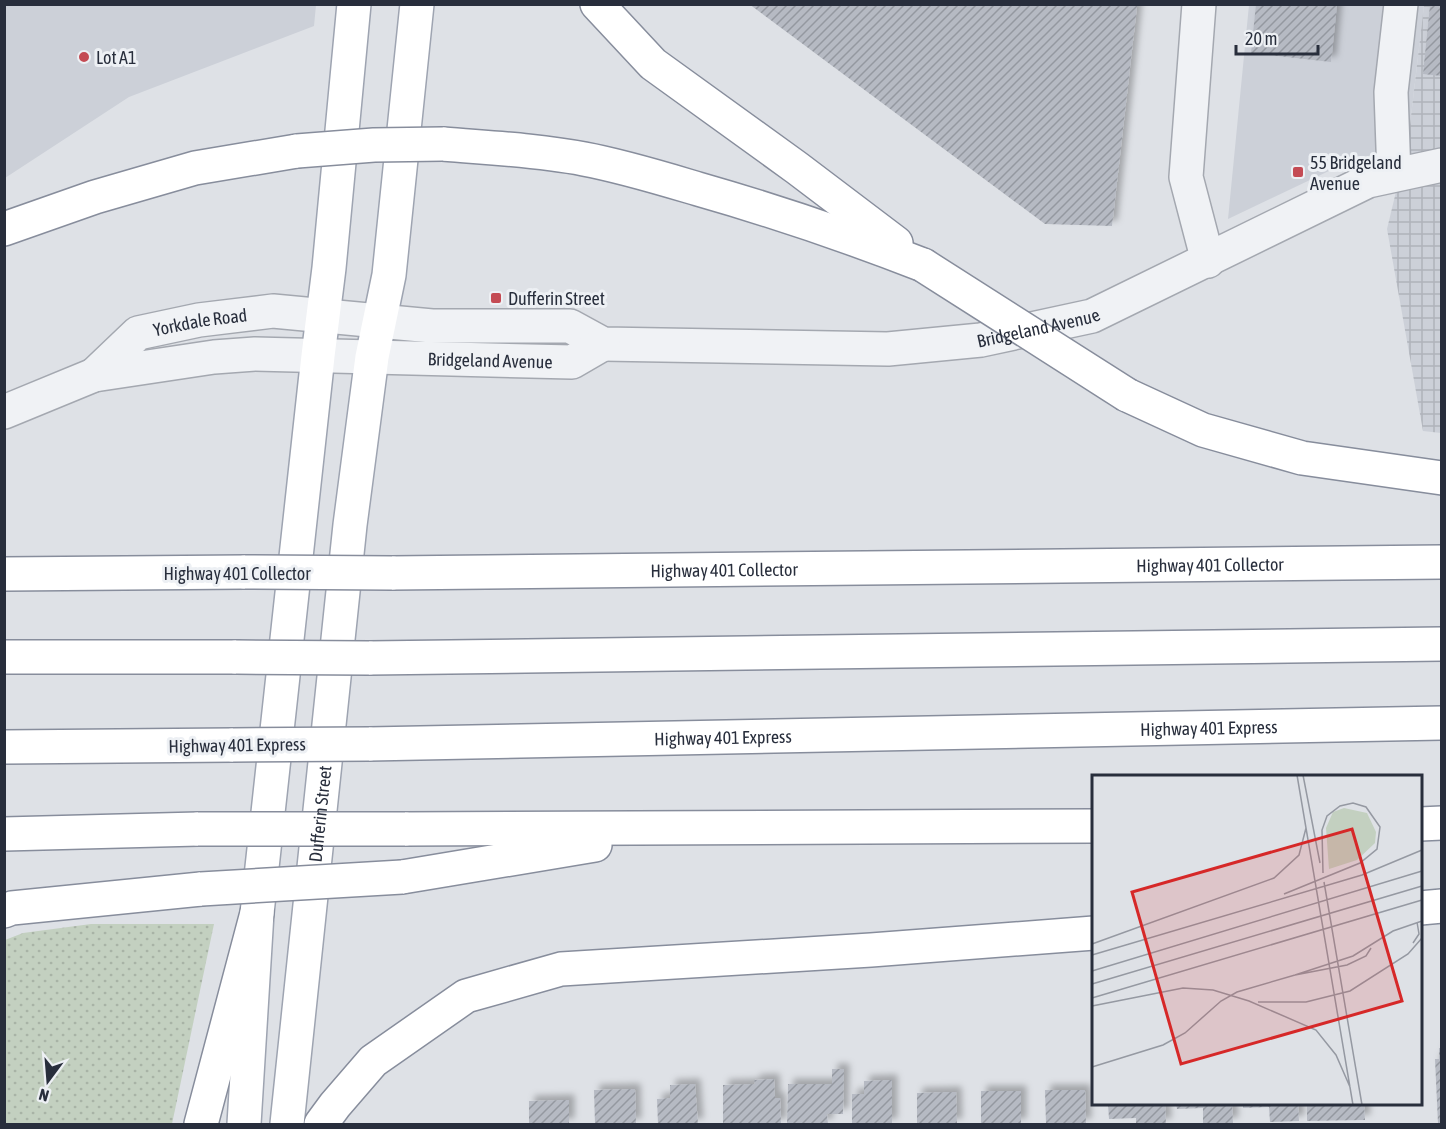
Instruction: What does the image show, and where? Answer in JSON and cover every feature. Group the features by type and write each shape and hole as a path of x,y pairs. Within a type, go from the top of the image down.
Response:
{"main road":[{"path":"244,1125 257,913 323,315 354,4"},
{"name":"Dufferin Street","path":"287,1125 349,537 372,357 389,274 417,4"},
{"path":"597,4 653,64 797,168 923,265 1127,395 1203,430 1302,458 1442,478"},
{"path":"4,229 95,197 195,168 297,151 375,145 443,144 510,149 584,159 748,203 831,230 923,265"},
{"name":"Highway 401 Collector","path":"4,574 392,573 1442,562"},
{"path":"4,657 369,658 1442,644"},
{"name":"Highway 401 Express","path":"4,747 369,744 1442,723"},
{"path":"1422,824 1442,823"},
{"path":"4,834 198,829 1092,826"},
{"path":"4,911 12,908 201,889 402,877 685,829"},
{"path":"1422,908 1442,906"},
{"path":"201,1125 257,913"},
{"path":"321,1125 373,1061 466,996 561,969 871,950 1092,933"}],"street":[{"path":"1198,4 1186,177 1208,261"},
{"path":"1394,175 1391,92 1401,4"},
{"name":"Bridgeland Avenue","path":"380,321 432,326 570,326 603,344 888,349 981,340 1092,316 1368,181 1442,165"},
{"name":"Yorkdale Road","path":"93,375 138,333 199,320 273,311 380,321"},
{"name":"Bridgeland Avenue","path":"318,356 572,362 603,344"},
{"name":"Yorkdale Road","path":"4,412 93,375 238,354 318,356"}],"shaded area":[{"name":"Lot A1","path":"5,4 316,5 314,26 129,97 5,178"},
{"path":"1249,5 1424,5 1408,142 1331,170 1228,219"},
{"path":"1424,5 1441,5 1441,433 1423,431 1387,229 1408,142"}],"green space":[{"path":"91,924 214,924 172,1124 5,1124 5,940 23,933"}],"building":[{"path":"749,4 1122,4 1137,6 1112,226 1045,224"},
{"path":"1256,4 1337,4 1331,62 1251,53"},
{"path":"1430,5 1442,5 1442,76 1423,74"},
{"path":"1439,1048 1442,1048 1442,1124 1438,1124 1435,1059 1439,1059"},
{"path":"832,1069 844,1069 843,1114 827,1114 828,1124 787,1124 788,1084 832,1084"},
{"path":"774,1079 775,1098 780,1098 781,1124 723,1124 723,1085 755,1084 754,1080"},
{"path":"892,1080 892,1124 852,1124 852,1094 864,1094 864,1081"},
{"path":"695,1084 698,1124 658,1124 657,1099 670,1098 670,1085"},
{"path":"635,1089 636,1124 595,1124 594,1090"},
{"path":"1045,1090 1085,1090 1086,1124 1046,1124"},
{"path":"981,1091 1021,1091 1021,1124 981,1124"},
{"path":"956,1092 957,1124 917,1124 917,1093"},
{"path":"569,1100 569,1124 529,1124 529,1101"},
{"path":"1108,1105 1165,1105 1166,1124 1136,1124 1136,1118 1109,1119"},
{"path":"1176,1105 1232,1105 1233,1123 1203,1123 1203,1108 1177,1109"},
{"path":"1243,1105 1298,1105 1299,1121 1270,1122 1269,1107 1243,1108"},
{"path":"1307,1105 1364,1105 1365,1120 1307,1121"}],"place":[{"name":"Lot A1","path":"84,57"},
{"name":"55 Bridgeland Avenue","path":"1298,172"},
{"name":"Dufferin Street","path":"496,298"}]}
